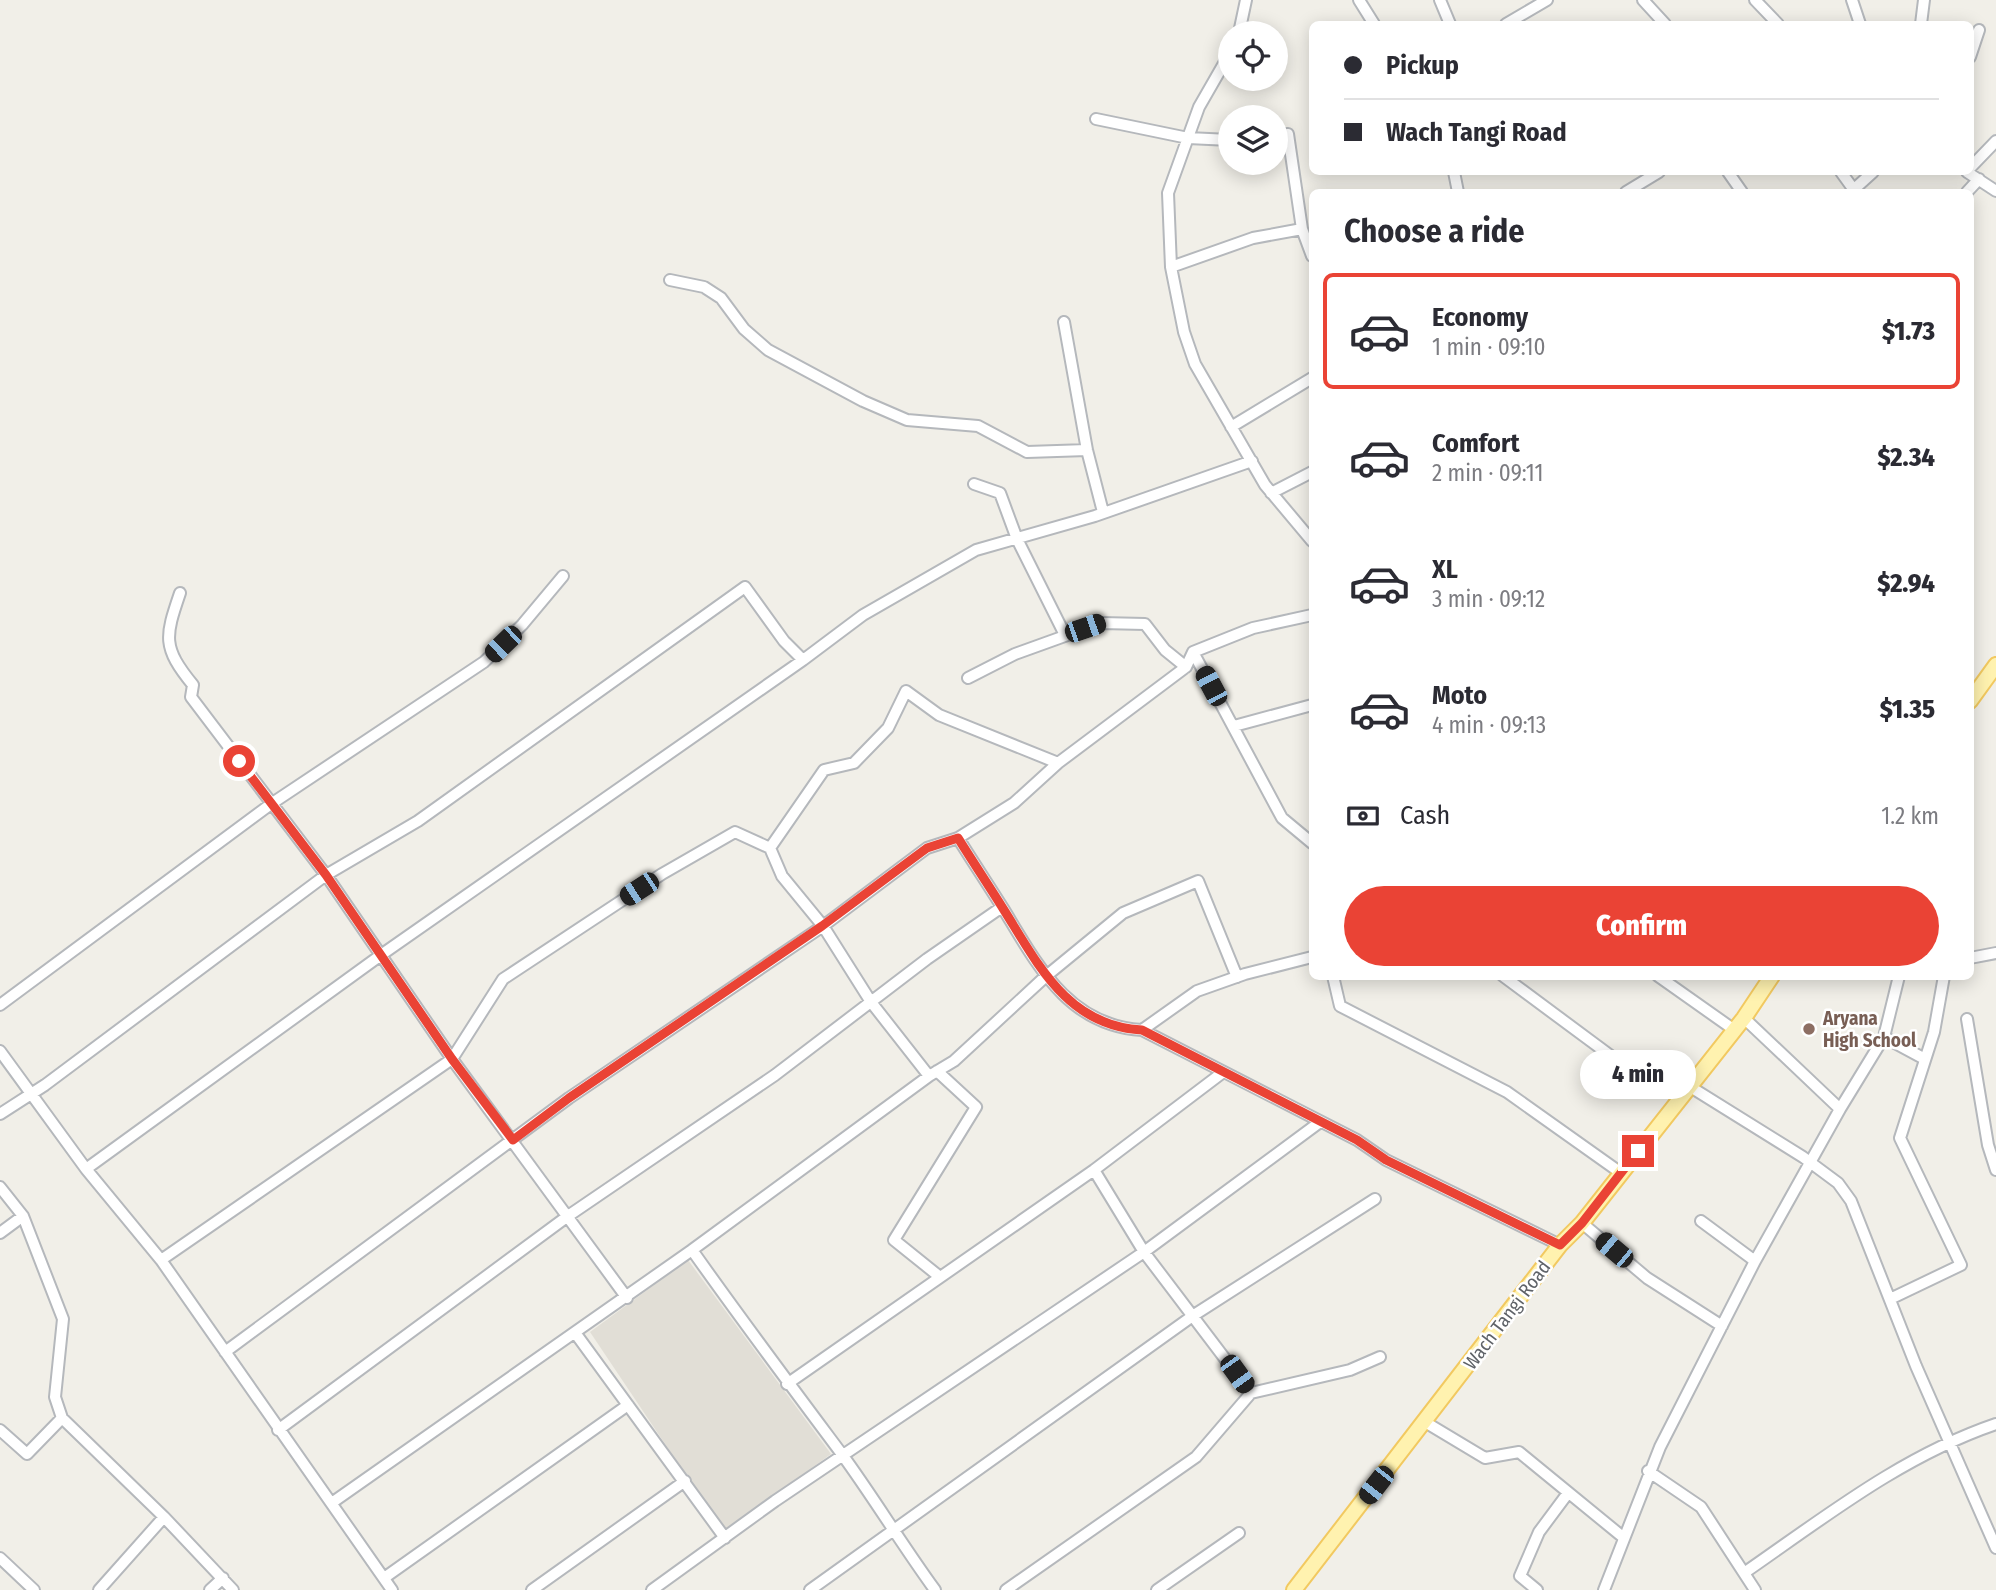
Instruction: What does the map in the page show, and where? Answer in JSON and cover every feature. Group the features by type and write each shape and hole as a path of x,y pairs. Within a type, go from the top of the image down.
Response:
{"main road":[{"path":"1974,695 1996,665"},
{"name":"Wach Tangi Road","path":"1294,1590 1560,1245 1582,1223 1769,980"}],"street":[{"path":"1242,21 1247,0"},
{"path":"1359,0 1372,21"},
{"path":"1440,0 1449,21"},
{"path":"1511,21 1547,0"},
{"path":"1643,0 1662,21"},
{"path":"1755,0 1775,21"},
{"path":"1852,0 1859,21"},
{"path":"1921,21 1924,0"},
{"path":"1974,45 1979,30"},
{"path":"1218,74 1199,107 1168,193 1171,267 1195,364 1271,493 1309,537"},
{"path":"1096,119 1188,138 1218,139"},
{"path":"1288,134 1301,229 1309,249"},
{"path":"1974,165 1996,141"},
{"path":"1631,189 1654,175"},
{"path":"1855,189 1870,175"},
{"path":"1974,175 1996,191"},
{"path":"1969,189 1979,179"},
{"path":"1171,267 1253,238 1301,229"},
{"path":"670,280 704,287 721,298 744,329 768,350 863,401 907,421 978,426 1027,453 1087,450"},
{"path":"1064,322 1087,450 1103,512"},
{"path":"1231,427 1309,380"},
{"path":"86,1169 381,955 803,660 863,615 916,582 976,550 1103,512 1252,461"},
{"path":"1271,493 1309,474"},
{"path":"974,484 1000,494 1017,539 1065,635"},
{"path":"0,1005 271,804 484,662 522,625 563,576"},
{"path":"0,1114 326,875 418,821 745,587 784,641 803,660"},
{"path":"180,593 167,633 176,664 193,685 191,697 326,875 452,1059 627,1298"},
{"path":"225,1352 569,1098 822,926 927,848 958,838 1014,803 1058,763 1186,667 1193,652 1253,628 1309,616"},
{"path":"968,678 1015,654 1101,622 1145,624 1165,650 1186,667"},
{"path":"1193,652 1282,818 1309,840"},
{"path":"770,848 824,770 854,763 888,728 906,691 939,715 1058,763"},
{"path":"1234,726 1309,706"},
{"path":"161,1260 452,1059 503,979 662,874 735,832 770,848 782,876 822,926 871,1002 933,1073 976,1107 894,1240 940,1277"},
{"path":"958,838 1045,977 1084,1013 1123,1029 1142,1030 1357,1140 1386,1160 1560,1245"},
{"path":"333,1502 627,1298 933,1073 954,1061 1045,977 1123,913 1198,881 1237,977"},
{"path":"278,1430 568,1216 775,1075 1002,907"},
{"path":"1974,957 1996,953"},
{"path":"1142,1030 1197,991 1309,958"},
{"path":"1334,980 1340,1006 1507,1093 1621,1173"},
{"path":"1508,980 1615,1059 1659,1083 1689,1086 1838,1183 1851,1201 1916,1366 1996,1548"},
{"path":"1665,980 1738,1023 1840,1109"},
{"path":"1604,1590 1648,1471 1755,1261 1840,1109 1884,1037 1898,980"},
{"path":"1890,1299 1961,1265 1900,1138 1923,1070 1923,1058 1941,1008 1944,980"},
{"path":"1967,1019 1988,1145 1996,1170"},
{"path":"1884,1037 1923,1058"},
{"path":"0,1051 86,1169 161,1260 278,1430 333,1502 392,1590"},
{"path":"787,1384 1094,1170 1222,1073"},
{"path":"652,1590 842,1455 1144,1252 1320,1122"},
{"path":"1094,1170 1144,1252 1251,1393"},
{"path":"0,1187 23,1216 63,1319 55,1397 62,1418 233,1590"},
{"path":"810,1590 1194,1315 1375,1199"},
{"path":"0,1233 23,1216"},
{"path":"1701,1221 1755,1261"},
{"path":"1582,1223 1647,1278 1722,1326"},
{"path":"692,1250 787,1384 842,1455 935,1590"},
{"path":"576,1334 725,1538"},
{"path":"1006,1590 1196,1457 1251,1393 1349,1370 1380,1357"},
{"path":"384,1578 628,1405"},
{"path":"0,1430 27,1454 62,1418"},
{"path":"1425,1422 1485,1458 1519,1451 1624,1538"},
{"path":"1744,1573 1880,1480 1950,1440 1996,1424"},
{"path":"1648,1471 1701,1507 1755,1590"},
{"path":"532,1590 685,1481"},
{"path":"1537,1590 1520,1576 1539,1532 1568,1493"},
{"path":"99,1590 163,1517"},
{"path":"1157,1590 1239,1533"},
{"path":"0,1558 34,1590"},
{"path":"210,1590 223,1578"}],"shaded area":[{"path":"688,1260 831,1454 724,1532 590,1332"}],"place":[{"name":"Aryana High School","path":"1809,1029"}],"route":[{"path":"239,761 326,875 452,1059 513,1140 569,1098 822,926 927,848 958,838 1045,977 1084,1013 1123,1029 1142,1030 1357,1140 1386,1160 1560,1245 1582,1223 1638,1151"}]}
